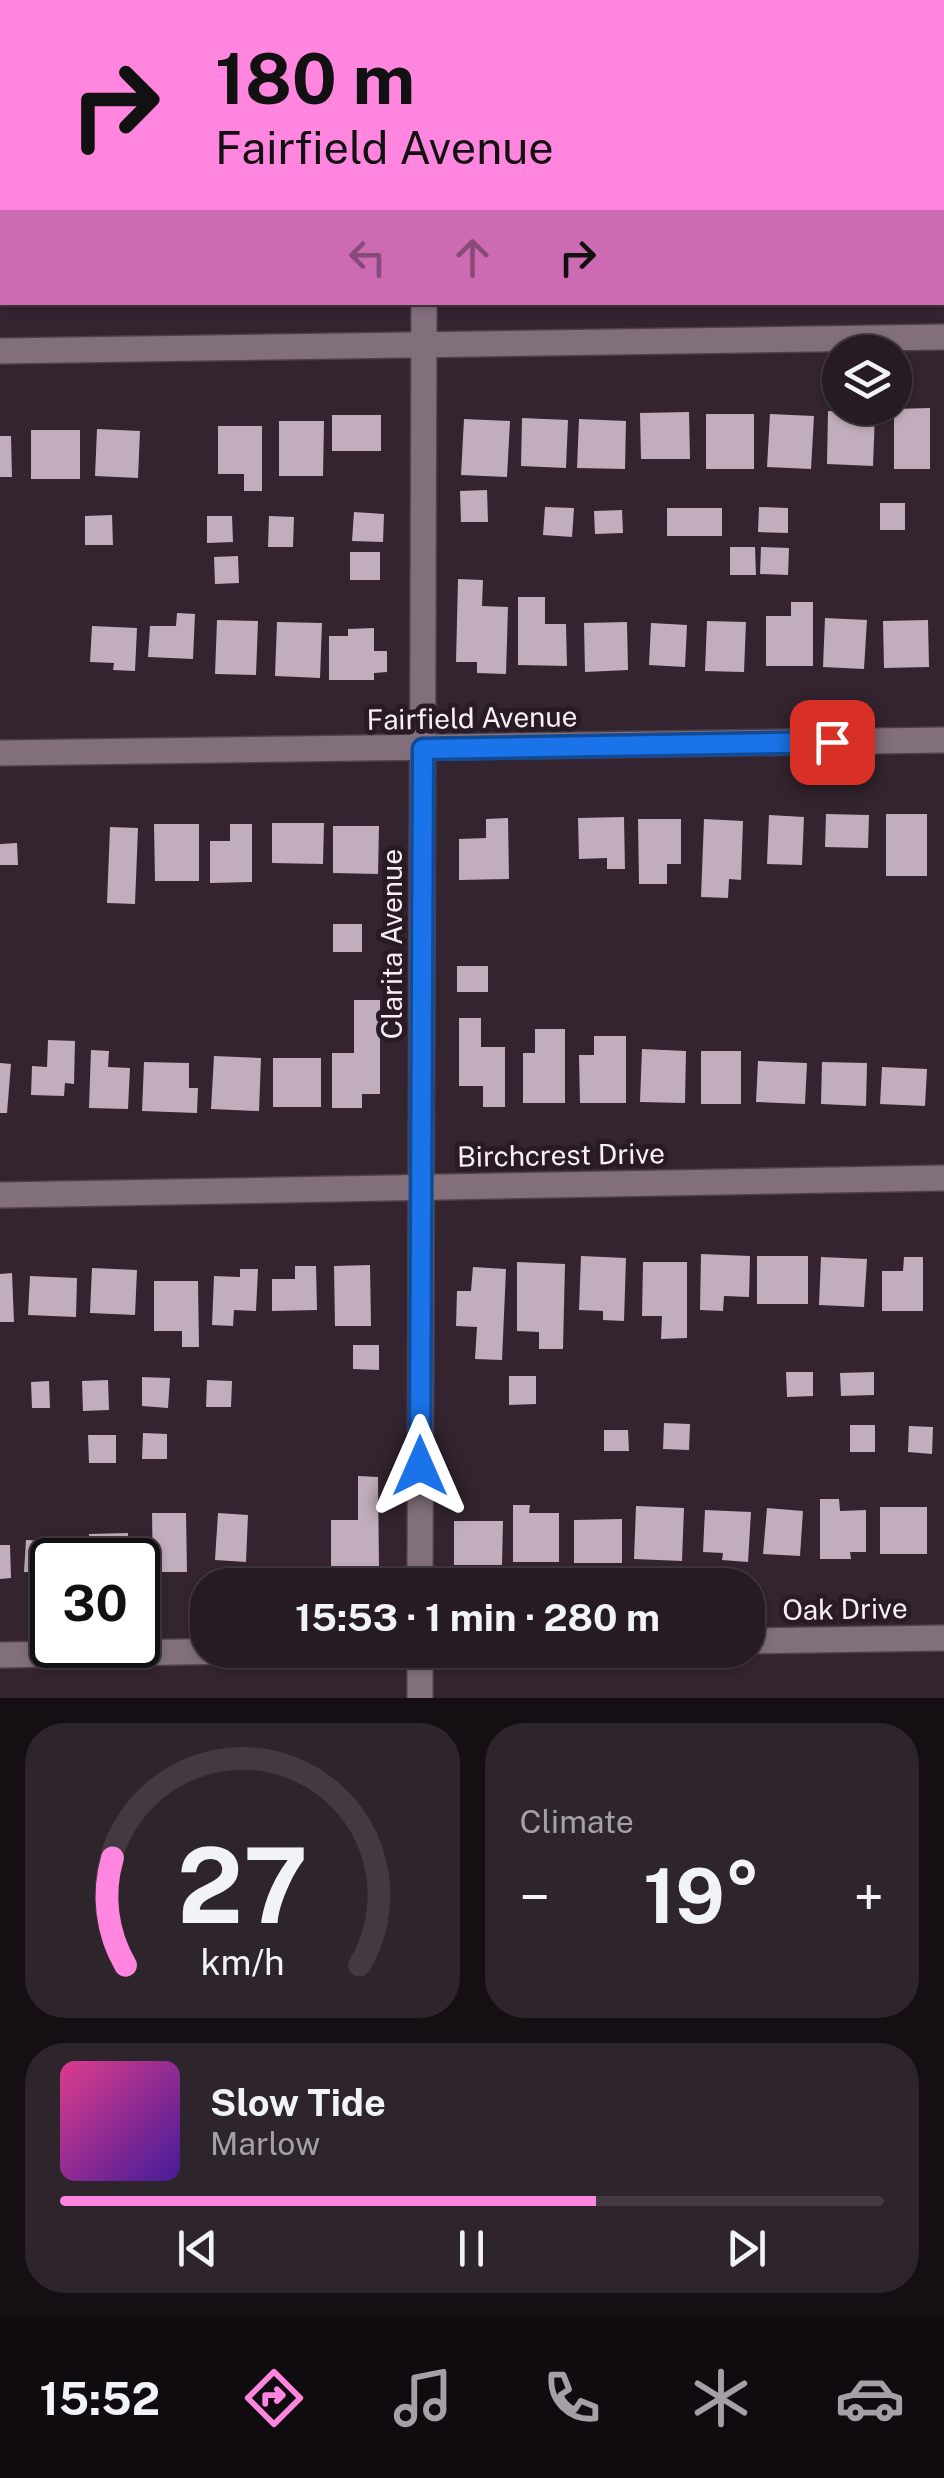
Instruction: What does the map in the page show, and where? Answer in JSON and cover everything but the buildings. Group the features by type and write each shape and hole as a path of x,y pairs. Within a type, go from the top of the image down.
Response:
{"street":[{"name":"Clarita Avenue","path":"420,1568 424,305"},
{"path":"0,351 944,338"},
{"name":"Fairfield Avenue","path":"0,753 944,740"},
{"name":"Birchcrest Drive","path":"0,1195 944,1178"},
{"name":"Oak Drive","path":"765,1642 944,1638"},
{"path":"0,1655 190,1652"},
{"path":"420,1668 420,1698"}],"route":[{"path":"420,1466 423,749 832,742"}]}
